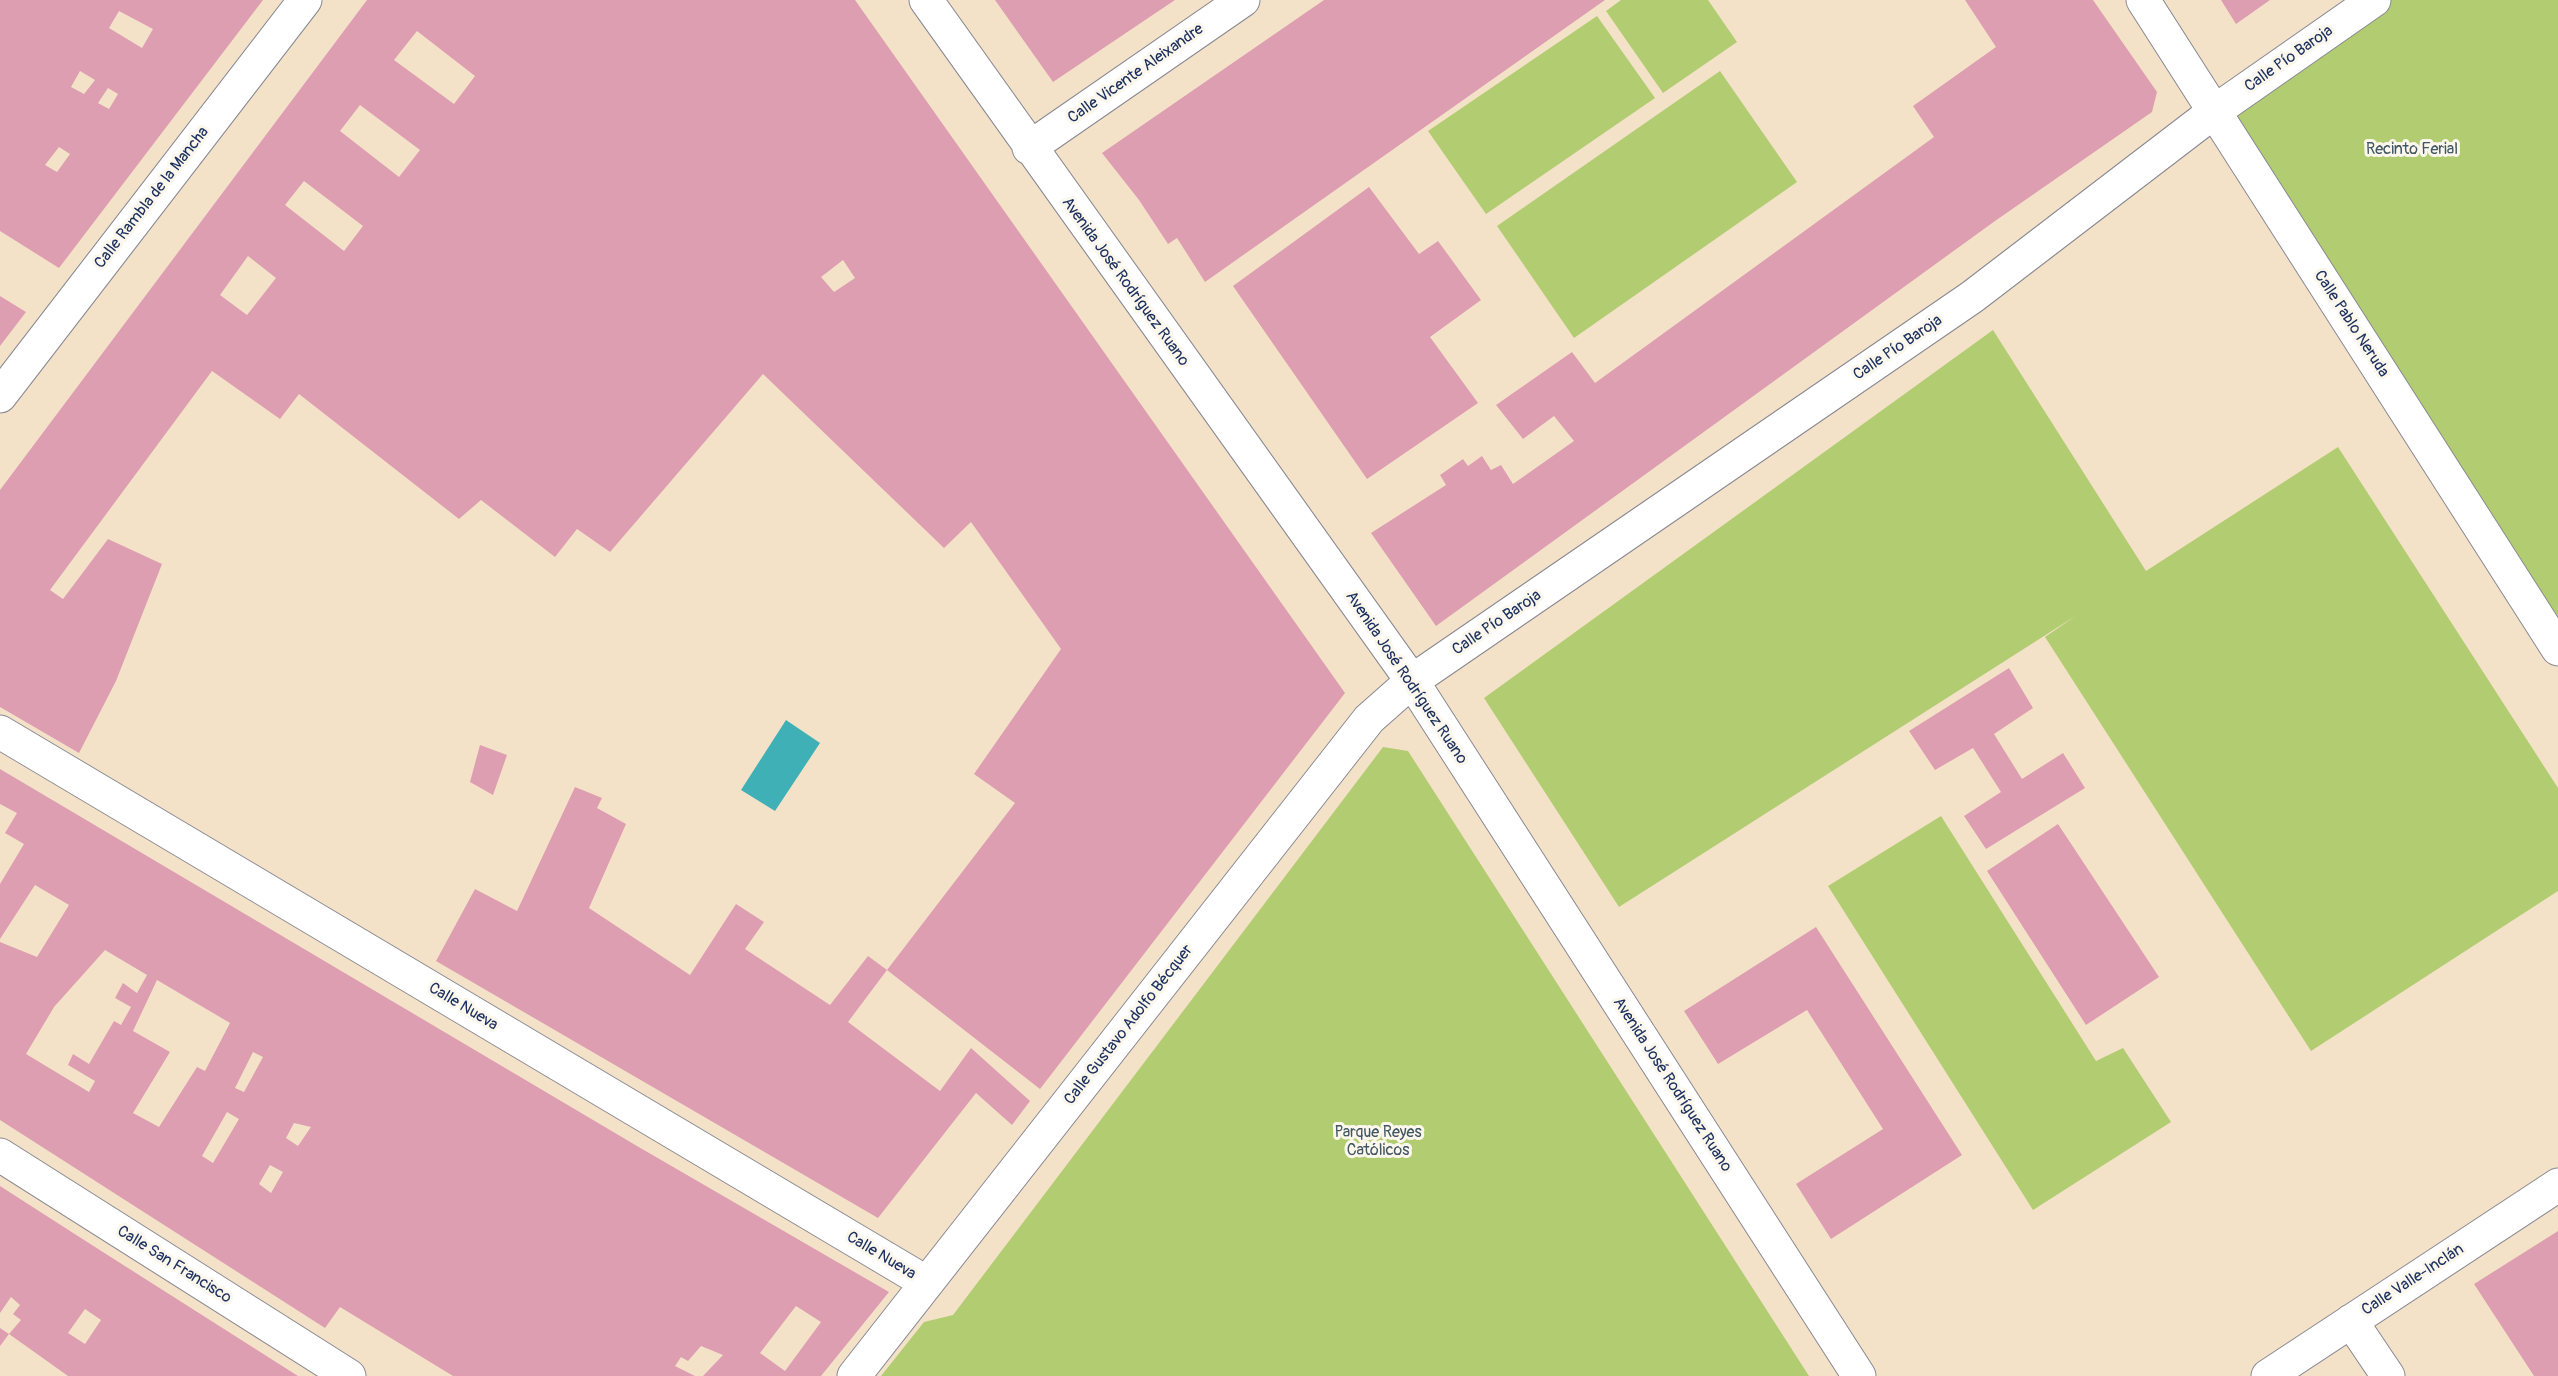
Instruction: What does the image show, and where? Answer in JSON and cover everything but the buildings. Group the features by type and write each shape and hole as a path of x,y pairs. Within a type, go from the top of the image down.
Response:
{"street":[{"name":"Calle Rambla de la Mancha","path":"0,396 305,0"},
{"name":"Avenida José Rodríguez Ruano","path":"926,0 1029,148 1412,681 1859,1376"},
{"name":"Calle Vicente Aleixandre","path":"1029,148 1243,0"},
{"name":"Calle Pablo Neruda","path":"2143,0 2558,649"},
{"name":"Calle Pío Baroja","path":"1412,681 1972,297 2215,111 2374,0"},
{"name":"Calle Gustavo Adolfo Bécquer","path":"854,1376 1369,719 1412,681"},
{"name":"Calle Nueva","path":"0,732 927,1282"},
{"name":"Calle San Francisco","path":"0,1155 349,1376"},
{"name":"Calle Valle-Inclán","path":"2268,1376 2558,1185"},
{"path":"2351,1321 2388,1376"}],"green space":[{"path":"1621,0 1708,0 1737,42 1663,93 1606,11"},
{"name":"Recinto Ferial","path":"2374,0 2558,0 2558,649 2215,111"},
{"path":"1597,16 1655,98 1486,214 1428,131"},
{"path":"1720,71 1797,182 1574,338 1497,226"},
{"path":"1993,330 2146,571 2338,447 2558,788 2558,891 2311,1051 2045,637 2077,615 1619,907 1484,698"},
{"name":"Parque Reyes Católicos","path":"1383,747 1408,751 1809,1376 881,1376 924,1322 953,1315"},
{"path":"1941,816 2096,1061 2123,1048 2171,1122 2033,1210 1828,886"}],"water":[{"path":"786,720 820,743 775,811 741,790"}]}
